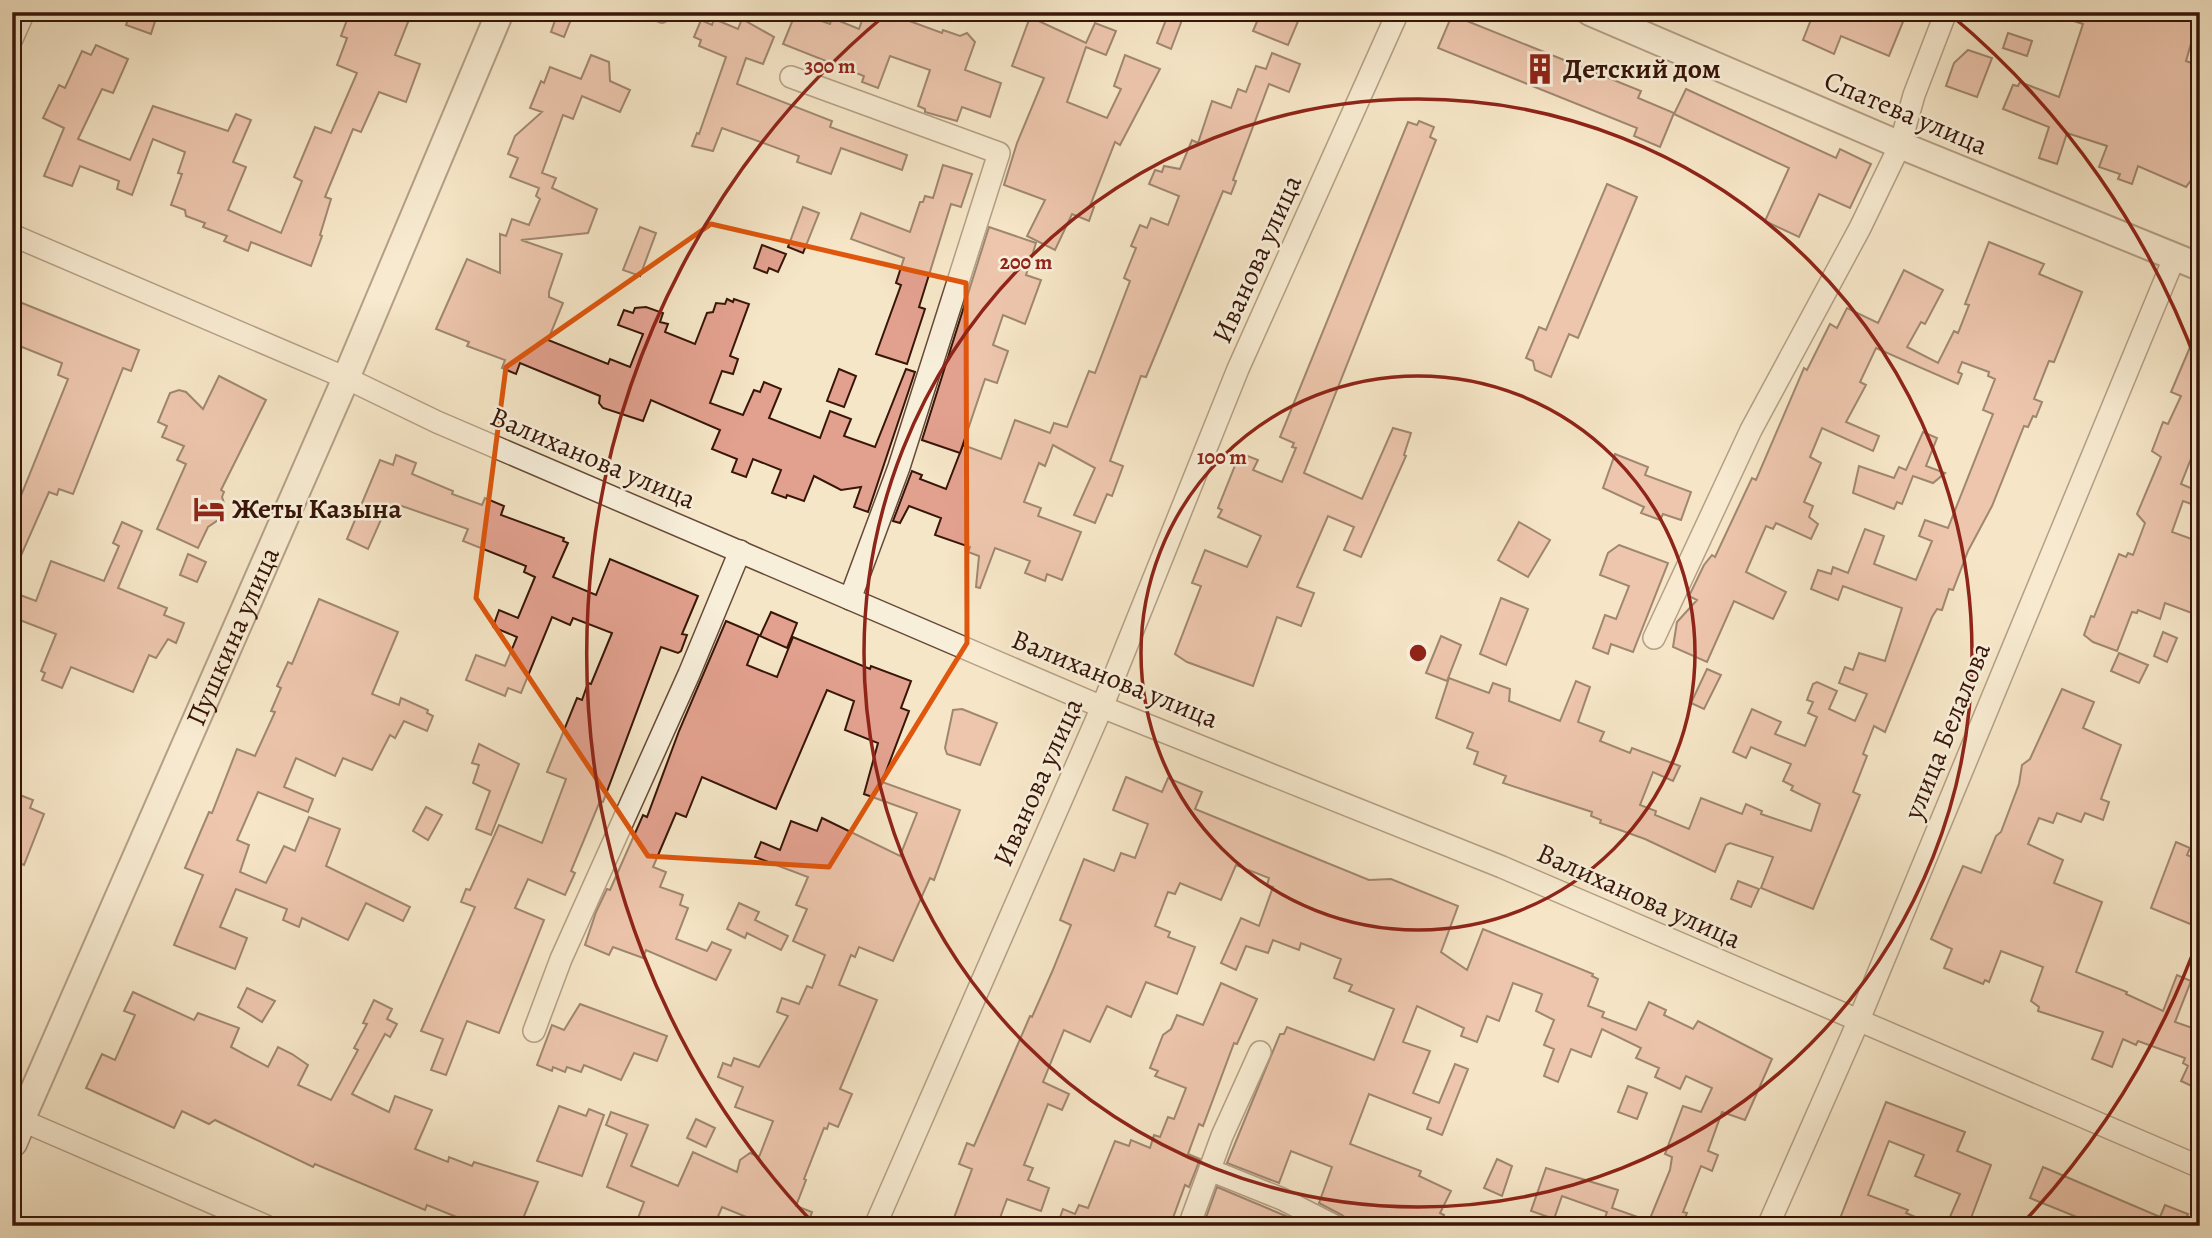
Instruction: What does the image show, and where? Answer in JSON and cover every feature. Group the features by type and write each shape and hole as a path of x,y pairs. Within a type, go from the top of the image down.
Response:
{"street":[{"path":"12,39 24,12"},
{"name":"Пушкина улица","path":"15,1126 346,378 500,12"},
{"name":"Иванова улица","path":"875,1226 1102,707 1238,369 1398,12"},
{"name":"Спатева улица","path":"1590,12 1900,145 2200,267"},
{"path":"1654,638 1751,430 1860,228 1900,145 1914,95 1946,12"},
{"path":"791,77 999,153 899,467 850,598"},
{"name":"Валиханова улица","path":"12,235 346,378 437,422 1102,707 1502,867 1858,1023 2200,1167"},
{"name":"улица Белалова","path":"1768,1226 1858,1023 2175,256"},
{"path":"534,1031 561,959 684,687 740,551"},
{"path":"1189,1226 1260,1052"},
{"path":"15,1126 266,1226"},
{"path":"1210,1170 1282,1199 1335,1226"}],"lane":[{"path":"652,12 662,17 671,12"}],"highlighted area":[{"path":"711,224 966,283 967,643 829,867 648,856 476,598 506,367"}],"building":[{"path":"131,12 158,12 151,34 126,25"},
{"path":"350,12 372,19 375,12 412,12 395,55 420,64 406,102 379,92 361,132 353,129 325,197 331,199 311,266 251,242 248,251 224,241 227,236 203,227 205,223 186,216 185,210 171,205 182,174 178,173 185,152 153,139 132,195 117,189 119,181 80,166 72,186 44,176 64,128 43,118 59,85 65,88 82,51 91,55 96,45 128,59 113,93 102,89 78,139 130,160 153,106 228,131 236,114 251,120 233,162 246,167 228,210 281,233 302,181 294,177 315,127 331,133 357,73 337,65 347,38 341,36"},
{"path":"558,12 574,12 564,37 551,32"},
{"path":"796,12 830,24 832,18 859,29 865,12 885,12 942,33 943,30 960,36 967,33 975,42 965,70 1001,83 990,117 962,107 957,121 925,112 925,109 918,106 930,70 890,56 878,88 862,82 864,76 783,44"},
{"path":"1169,12 1185,12 1171,49 1157,43"},
{"path":"1261,12 1302,12 1288,45 1253,31"},
{"path":"1814,12 1907,12 1889,56 1841,36 1834,54 1803,40"},
{"path":"2056,12 2200,12 2186,61 2200,66 2200,183 2192,179 2186,187 2138,166 2132,184 2118,179 2120,174 2099,167 2107,146 2067,133 2057,164 2039,158 2049,127 2003,109 2013,85 2018,86 2020,82 2059,97 2083,24 2056,15"},
{"name":"Детский дом","path":"1452,15 1641,91 1638,98 1674,113 1660,147 1634,136 1637,128 1438,48"},
{"path":"1030,17 1086,43 1095,23 1116,31 1106,55 1086,47 1067,102 1107,118 1121,89 1114,86 1125,55 1160,69 1120,145 1115,142 1090,206 1094,207 1089,221 1072,214 1055,250 1027,236 1045,200 1004,185 1017,143 1044,78 1012,66"},
{"path":"714,19 738,29 742,19 774,37 763,64 746,58 737,84 832,121 830,127 907,155 902,170 841,148 831,174 797,162 799,156 722,128 713,151 692,146 697,133 699,134 726,57 699,46 701,40 694,37 701,20 712,25"},
{"path":"2008,33 2032,41 2027,56 2003,48"},
{"path":"1968,50 1992,58 1977,97 1946,86 1954,63"},
{"path":"1272,53 1300,64 1289,92 1269,84 1233,180 1236,181 1231,194 1223,191 1146,377 1141,376 1110,461 1123,466 1112,496 1107,494 1095,523 1074,515 1095,468 1053,445 1045,466 1039,463 1024,502 1041,508 1038,516 1081,532 1062,580 1047,574 1045,581 1025,573 1030,561 995,548 980,588 976,587 979,556 968,552 970,547 935,535 941,518 909,506 900,523 893,521 912,471 922,475 920,479 946,489 963,445 1001,459 1015,420 1050,433 1054,423 1067,427 1089,371 1095,373 1130,281 1124,278 1136,248 1131,246 1140,225 1147,228 1151,218 1168,225 1179,196 1149,184 1155,170 1162,172 1164,166 1180,169 1192,140 1198,143 1212,101 1231,108 1238,89 1246,92 1256,66 1266,69"},
{"path":"591,55 609,62 610,81 630,90 620,112 582,96 573,119 563,115 542,173 556,178 552,188 597,209 588,233 521,240 562,254 549,297 563,303 548,340 608,364 610,359 630,367 643,334 618,325 624,310 633,313 635,308 646,307 663,313 660,322 668,324 665,332 695,344 707,313 713,312 716,303 725,304 727,299 733,302 734,299 749,304 730,356 738,359 733,374 722,371 710,403 743,415 754,390 760,392 764,382 781,389 769,418 820,438 830,411 851,419 844,436 875,447 906,369 915,372 868,512 854,507 861,487 841,490 814,476 804,501 772,493 781,470 753,459 746,477 732,472 737,459 712,449 720,430 651,400 643,421 603,408 599,403 600,396 520,363 516,374 502,368 505,360 467,346 469,342 436,329 467,259 500,273 500,234 506,236 512,219 529,225 540,199 536,196 539,188 510,177 518,158 508,154 515,136 542,112 530,108 541,81 544,83 550,67 581,79"},
{"path":"1686,89 1836,158 1840,149 1871,164 1850,208 1819,194 1799,237 1765,221 1789,168 1674,114"},
{"path":"1419,121 1434,127 1430,137 1436,140 1304,473 1362,499 1393,428 1411,433 1404,455 1406,456 1361,557 1344,550 1354,527 1328,516 1297,587 1314,593 1301,626 1277,617 1253,686 1187,662 1175,654 1201,586 1192,583 1205,550 1247,567 1261,536 1218,517 1222,510 1218,508 1240,453 1258,460 1253,470 1282,482 1296,448 1292,447 1294,443 1280,437 1408,122 1417,125"},
{"path":"943,165 972,174 961,207 951,204 919,307 925,309 907,364 876,354 901,285 896,283 904,258 851,239 861,213 910,232 920,202 923,202 925,196 933,198"},
{"path":"1607,184 1637,197 1578,338 1569,334 1551,377 1535,370 1533,361 1526,358 1539,327 1546,330"},
{"path":"803,207 819,213 803,253 788,247"},
{"path":"640,227 656,233 640,276 623,270"},
{"path":"989,227 1036,243 1026,275 1041,280 1025,324 1003,315 993,345 1008,351 997,383 985,379 960,453 922,440"},
{"path":"1989,242 2044,264 2039,274 2082,292 2054,362 2049,361 2034,399 2042,402 2036,417 2033,416 2028,427 2024,426 1992,506 1968,551 1953,590 1949,589 1942,610 1937,609 1932,617 1885,732 1874,726 1863,754 1867,756 1853,792 1860,795 1813,909 1761,888 1773,857 1730,843 1726,845 1715,872 1645,839 1600,823 1601,820 1591,816 1592,812 1503,783 1506,776 1474,764 1478,752 1467,748 1473,733 1436,718 1449,678 1489,693 1493,683 1510,689 1509,701 1560,721 1576,681 1590,687 1578,722 1604,732 1600,741 1630,753 1632,748 1680,766 1673,781 1653,772 1640,805 1656,811 1655,815 1689,829 1701,798 1742,814 1746,804 1762,811 1761,814 1811,831 1820,804 1791,790 1793,786 1783,781 1791,764 1751,747 1746,758 1733,752 1752,709 1781,722 1775,734 1805,746 1817,717 1808,713 1813,702 1807,700 1813,684 1817,682 1837,691 1829,709 1855,721 1867,694 1839,683 1845,667 1853,670 1859,653 1885,661 1902,608 1843,586 1838,600 1811,589 1818,570 1831,574 1833,567 1848,573 1865,529 1884,536 1874,564 1916,580 1932,541 1919,536 1925,520 1948,528 1993,414 1983,410 1995,379 1988,376 1989,372 1962,362 1958,372 1962,374 1958,384 1876,348 1860,382 1866,385 1846,422 1879,436 1873,451 1822,428 1810,457 1821,463 1804,502 1813,506 1809,517 1818,524 1811,539 1776,523 1773,529 1766,526 1746,572 1786,592 1773,619 1734,601 1707,662 1673,647 1677,622 1697,600 1689,596 1704,565 1712,555 1715,557 1752,478 1756,480 1804,368 1807,370 1830,324 1837,328 1847,308 1878,323 1904,270 1943,290 1925,324 1921,322 1907,347 1938,363 1954,331 1958,333 1969,305 1965,304"},
{"path":"762,245 786,254 778,272 769,268 767,273 754,268"},
{"path":"12,299 139,350 131,371 123,368 73,494 59,489 57,495 49,492 12,576 12,518 68,379 58,375 62,363 12,343"},
{"path":"2199,326 2200,436 2181,484 2200,492 2200,507 2183,501 2172,532 2200,542 2200,616 2165,603 2160,619 2138,610 2137,613 2132,612 2117,651 2093,642 2084,635 2119,554 2126,557 2128,553 2133,555 2145,523 2137,514 2161,457 2152,451 2163,422 2168,424 2181,396 2171,392"},
{"path":"839,369 856,376 844,407 827,401"},
{"path":"219,376 266,400 221,490 224,492 222,497 225,506 221,518 208,527 198,548 157,529 186,464 177,460 184,446 162,437 167,426 158,422 170,393 179,390 186,392 203,409"},
{"path":"1923,432 1937,438 1926,466 1945,473 1933,483 1913,476 1902,504 1897,502 1894,509 1853,493 1859,466 1894,478 1899,467 1906,470"},
{"path":"1615,454 1648,467 1645,475 1691,492 1681,520 1663,514 1660,520 1641,513 1644,507 1603,488"},
{"path":"396,455 416,463 412,474 453,491 452,494 482,505 485,498 504,506 501,515 564,538 563,541 568,543 553,577 596,595 610,559 698,596 682,634 687,635 681,651 678,653 661,647 603,802 600,801 571,871 575,873 565,895 528,879 515,908 544,920 499,1033 467,1021 446,1075 431,1070 443,1039 421,1031 475,907 461,902 466,889 470,890 499,825 542,843 566,779 547,772 577,698 582,700 588,683 591,684 612,633 573,618 570,625 552,617 521,693 508,688 505,696 466,680 476,655 505,666 517,637 493,627 499,610 518,618 535,577 524,572 526,566 463,541 468,529 399,505 397,511 387,506 368,549 347,539 380,460 393,465"},
{"path":"122,522 142,531 118,588 167,608 164,615 184,623 176,643 168,639 156,658 149,655 133,692 71,667 62,688 42,680 45,673 41,671 56,634 12,617 12,592 36,601 51,561 104,581 119,546 113,543"},
{"path":"1519,522 1550,540 1528,577 1498,560"},
{"path":"1619,545 1668,563 1633,652 1611,644 1608,654 1593,648 1605,615 1616,619 1629,586 1600,575 1608,553"},
{"path":"188,554 206,562 197,582 180,575"},
{"path":"1501,598 1528,609 1506,665 1480,654"},
{"path":"319,599 398,632 372,694 399,705 401,698 428,710 427,713 433,716 427,731 404,721 395,738 390,735 372,770 343,758 335,776 296,758 284,787 313,799 308,812 258,792 237,840 249,845 240,872 266,883 284,846 295,851 309,817 340,829 326,866 410,907 403,921 366,903 348,940 302,918 299,927 283,920 287,909 236,889 220,927 247,938 235,969 174,945 203,875 185,868 209,812 212,813 237,749 255,756 275,712 271,711 281,688 277,686 288,662 292,664"},
{"path":"771,612 797,623 787,648 760,636"},
{"path":"726,621 759,635 747,665 777,677 793,637 870,669 871,666 911,681 901,708 909,711 882,782 960,810 934,880 930,878 893,961 859,947 855,957 851,955 839,985 877,1000 840,1089 852,1094 838,1127 829,1123 827,1129 824,1128 804,1179 806,1180 796,1206 812,1212 807,1226 752,1226 754,1220 722,1207 714,1226 635,1226 644,1202 607,1187 627,1134 606,1125 611,1112 648,1125 631,1166 678,1186 693,1152 737,1172 740,1160 750,1153 759,1157 773,1121 735,1107 743,1087 718,1077 723,1063 731,1066 734,1058 759,1067 788,1016 777,1012 782,998 799,1004 807,986 812,988 825,955 793,941 807,909 796,905 808,877 755,857 761,842 780,850 791,821 817,831 822,818 900,856 917,813 864,794 878,743 845,730 854,701 827,690 776,809 702,777 686,817 676,813 653,867 666,872 660,887 683,895 680,905 688,908 676,939 707,951 712,942 731,950 716,980 646,950 643,958 613,947 609,955 585,945 607,889 610,890 643,815 647,817 679,731"},
{"path":"2163,632 2177,638 2167,662 2154,656"},
{"path":"1441,636 1461,645 1447,681 1426,673"},
{"path":"2119,653 2148,665 2139,683 2111,671"},
{"path":"1707,669 1721,675 1704,709 1691,703"},
{"path":"2062,689 2094,702 2083,728 2121,745 2101,799 2109,802 2103,820 2085,813 2081,822 2057,813 2053,823 2039,818 2028,844 2063,860 2054,883 2102,902 2076,972 2127,992 2126,994 2163,1011 2177,975 2191,981 2175,1022 2198,1030 2200,1026 2200,1090 2181,1081 2188,1066 2183,1063 2185,1058 2138,1041 2136,1045 2123,1039 2112,1067 2092,1059 2103,1032 2038,1011 2039,1007 2031,1001 2043,967 2001,951 1989,982 1985,980 1983,984 1944,968 1952,949 1931,939 1963,866 1981,873 1996,836 2001,832 2019,784 2022,765 2030,759"},
{"path":"962,709 997,723 980,765 947,754 945,748 953,710"},
{"path":"479,744 519,764 491,835 476,829 490,791 473,783 479,765 472,763"},
{"path":"1126,777 1162,792 1168,778 1202,792 1195,809 1369,880 1391,879 1458,906 1441,952 1467,970 1483,929 1593,974 1592,976 1598,979 1588,1006 1604,1012 1602,1017 1636,1030 1649,1002 1666,1010 1664,1015 1693,1029 1698,1021 1772,1059 1745,1120 1722,1112 1708,1151 1718,1155 1712,1171 1701,1166 1683,1212 1687,1213 1682,1226 1602,1226 1607,1212 1562,1196 1554,1219 1531,1211 1546,1168 1618,1190 1612,1208 1649,1221 1670,1170 1672,1157 1665,1154 1683,1106 1701,1112 1712,1088 1686,1076 1680,1089 1655,1077 1659,1068 1636,1058 1641,1048 1602,1029 1591,1057 1571,1049 1558,1082 1544,1076 1554,1049 1544,1045 1554,1020 1536,1011 1542,994 1513,983 1499,1021 1487,1016 1477,1042 1461,1036 1464,1028 1417,1006 1403,1042 1430,1051 1413,1093 1439,1103 1455,1064 1468,1069 1442,1135 1427,1129 1431,1118 1369,1094 1350,1144 1421,1171 1419,1176 1451,1191 1440,1213 1444,1215 1439,1226 1348,1226 1348,1220 1342,1215 1319,1203 1332,1167 1291,1151 1279,1183 1227,1163 1280,1034 1284,1034 1287,1027 1374,1060 1394,1009 1349,991 1352,985 1334,978 1341,959 1301,943 1299,950 1273,940 1268,953 1246,946 1236,970 1221,963 1241,918 1259,926 1273,887 1267,885 1269,878 1236,865 1221,900 1180,883 1175,894 1168,892 1155,926 1170,932 1168,937 1195,947 1177,994 1146,982 1131,1017 1107,1006 1090,1042 1064,1030 1043,1082 1069,1094 1062,1110 1048,1104 1024,1165 1033,1168 1028,1180 1049,1188 1041,1211 1007,1199 997,1226 951,1226 972,1169 959,1164 967,1143 974,1146 1052,972 1071,925 1060,920 1084,859 1114,871 1121,853 1135,858 1148,824 1113,810"},
{"path":"12,792 33,800 30,808 44,814 24,865 12,860"},
{"path":"426,807 442,815 428,840 413,831"},
{"path":"2176,842 2190,848 2187,855 2200,861 2200,928 2151,908"},
{"path":"1738,881 1759,889 1751,907 1731,899"},
{"path":"739,903 759,912 755,920 788,936 781,950 747,933 745,938 727,929"},
{"path":"1221,983 1257,999 1237,1044 1234,1043 1203,1126 1199,1124 1188,1154 1200,1159 1189,1187 1185,1185 1170,1226 1057,1226 1063,1209 1075,1214 1079,1205 1088,1208 1115,1141 1129,1146 1131,1140 1150,1148 1154,1135 1160,1137 1168,1117 1174,1119 1186,1088 1155,1076 1158,1071 1150,1068 1163,1035 1171,1029 1177,1015 1203,1025"},
{"path":"247,988 275,1001 262,1022 238,1007"},
{"path":"133,992 194,1020 198,1013 239,1028 231,1047 268,1067 278,1047 292,1054 308,1065 298,1085 331,1100 358,1050 354,1048 367,1024 363,1023 374,1000 392,1009 387,1019 397,1024 390,1037 385,1034 352,1094 389,1112 395,1096 432,1110 415,1149 448,1162 449,1157 472,1166 474,1162 538,1182 520,1226 479,1226 427,1205 425,1210 315,1164 313,1167 215,1120 209,1124 182,1111 174,1128 86,1088 102,1054 115,1060 135,1015 124,1011"},
{"path":"580,1004 667,1036 657,1061 634,1053 621,1080 584,1065 581,1072 567,1067 565,1072 553,1067 552,1071 537,1065 552,1025 564,1030"},
{"path":"1628,1086 1647,1093 1637,1119 1618,1112"},
{"path":"1886,1102 1965,1132 1957,1151 1991,1165 1968,1226 1946,1226 1960,1194 1915,1176 1924,1155 1889,1141 1868,1195 1908,1210 1906,1213 1936,1226 1837,1226"},
{"path":"559,1106 586,1116 589,1109 604,1115 582,1176 537,1161"},
{"path":"696,1119 715,1128 706,1147 687,1138"},
{"path":"1497,1159 1512,1166 1502,1196 1484,1188"},
{"path":"2043,1167 2160,1217 2165,1205 2188,1214 2183,1226 2074,1226 2077,1217 2030,1198"},
{"path":"1217,1187 1293,1219 1291,1226 1203,1226"}],"place":[{"name":"Детский дом","path":"1540,69"},
{"name":"Жеты Казына","path":"209,509"}]}
